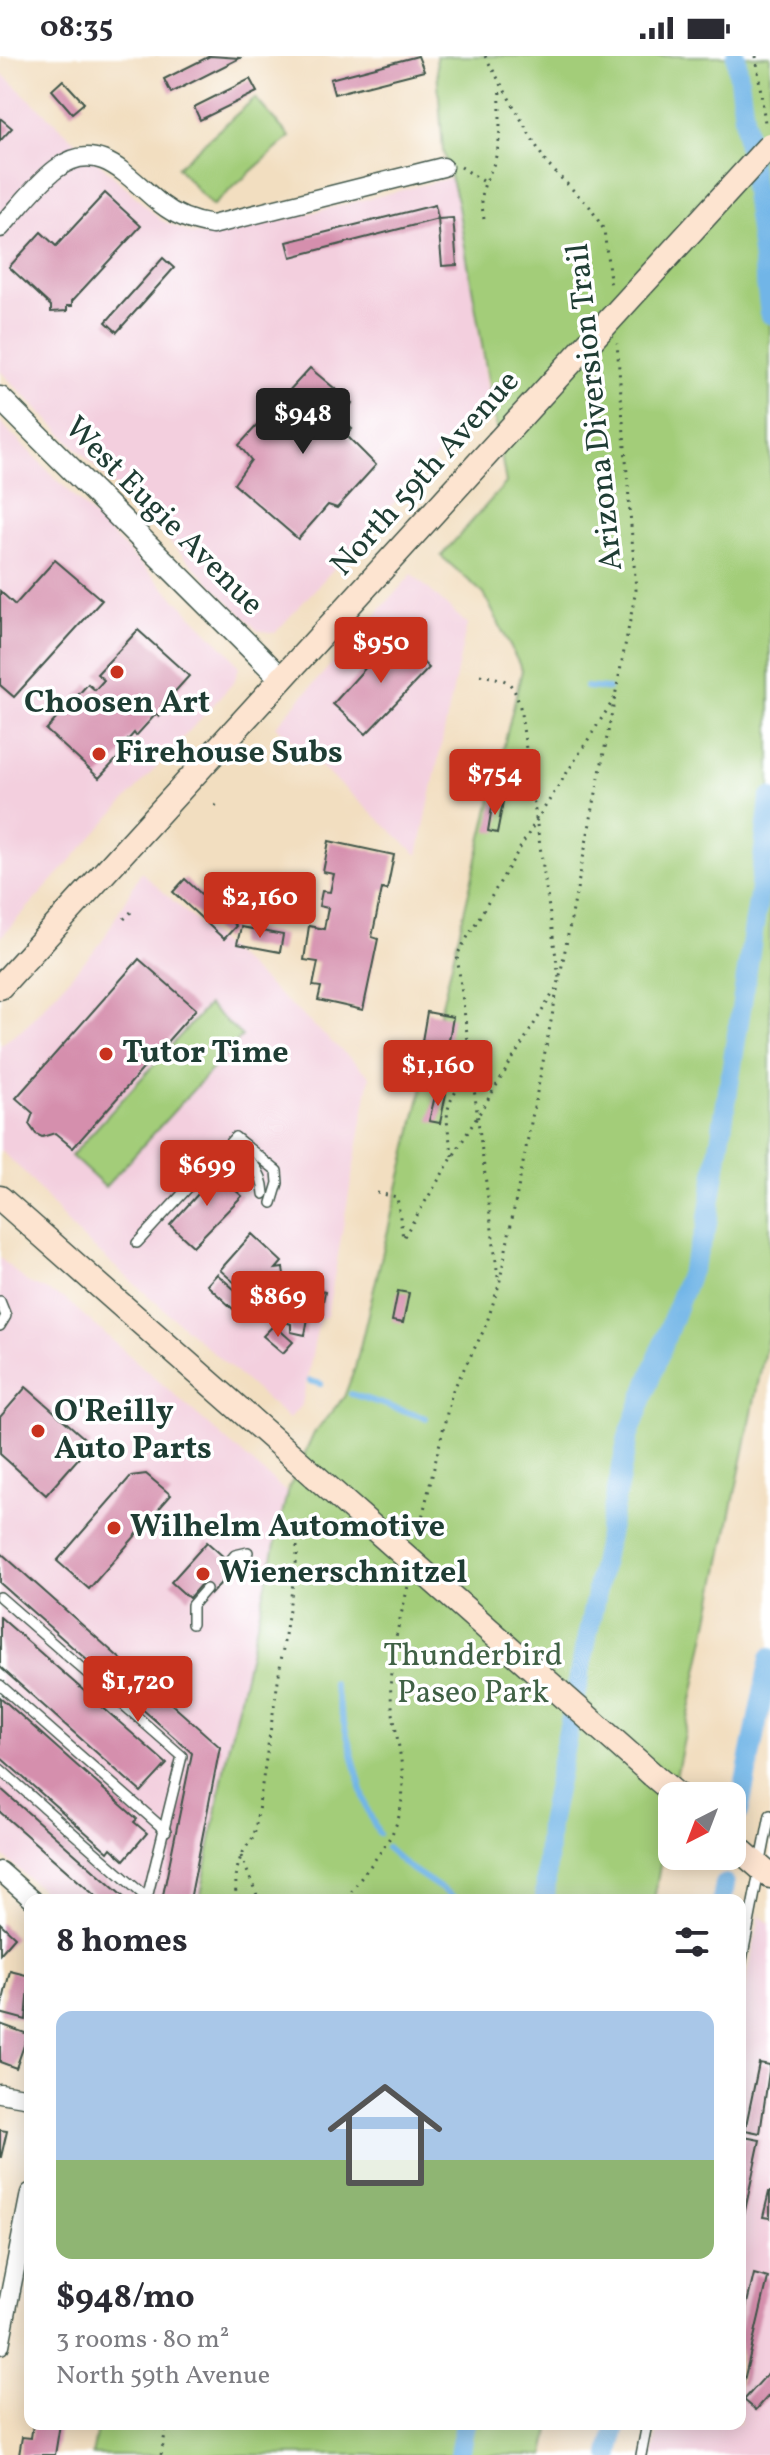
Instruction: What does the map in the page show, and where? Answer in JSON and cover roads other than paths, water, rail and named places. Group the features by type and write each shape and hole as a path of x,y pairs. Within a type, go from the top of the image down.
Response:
{"main road":[{"name":"North 59th Avenue","path":"0,987 498,442 768,138"},
{"path":"0,1198 662,1782"}],"street":[{"path":"0,228 46,178 74,159 95,156 113,162 175,213 212,225 450,164"},
{"name":"West Eugie Avenue","path":"0,398 282,679"},
{"path":"0,1871 26,1894"},
{"path":"0,2093 24,2097"},
{"path":"0,2345 24,2223"}],"lane":[{"path":"137,1243 235,1137 277,1171 278,1183 272,1203"},
{"path":"224,1148 235,1150 255,1166 263,1176 264,1194"},
{"path":"0,1301 6,1316 0,1326"},
{"path":"229,1562 235,1555 248,1552"},
{"path":"192,1624 192,1605 206,1589"},
{"path":"0,1597 182,1756 148,1894"},
{"path":"0,1685 166,1831"},
{"path":"0,1769 142,1894"},
{"path":"746,1939 770,1815"},
{"path":"641,2455 646,2430"}],"waterway":[{"path":"736,56 770,314"},
{"path":"586,687 608,689"},
{"path":"545,1894 549,1824 628,1437 706,1230 759,895 770,798"},
{"path":"310,1381 321,1384"},
{"path":"351,1394 426,1418"},
{"path":"745,1782 770,1658"},
{"path":"333,1683 367,1809 379,1834"},
{"path":"387,1848 407,1866 449,1894"},
{"path":"723,1894 725,1884"},
{"path":"459,2455 464,2430"},
{"path":"610,2455 615,2430"}],"place":[{"name":"Choosen Art","path":"117,672"},
{"name":"Firehouse Subs","path":"99,754"},
{"name":"Tutor Time","path":"106,1054"},
{"name":"O'Reilly Auto Parts","path":"38,1431"},
{"name":"Wilhelm Automotive","path":"114,1528"},
{"name":"Wienerschnitzel","path":"203,1574"}],"park label":[{"name":"Thunderbird Paseo Park","path":"473,1676"}]}
